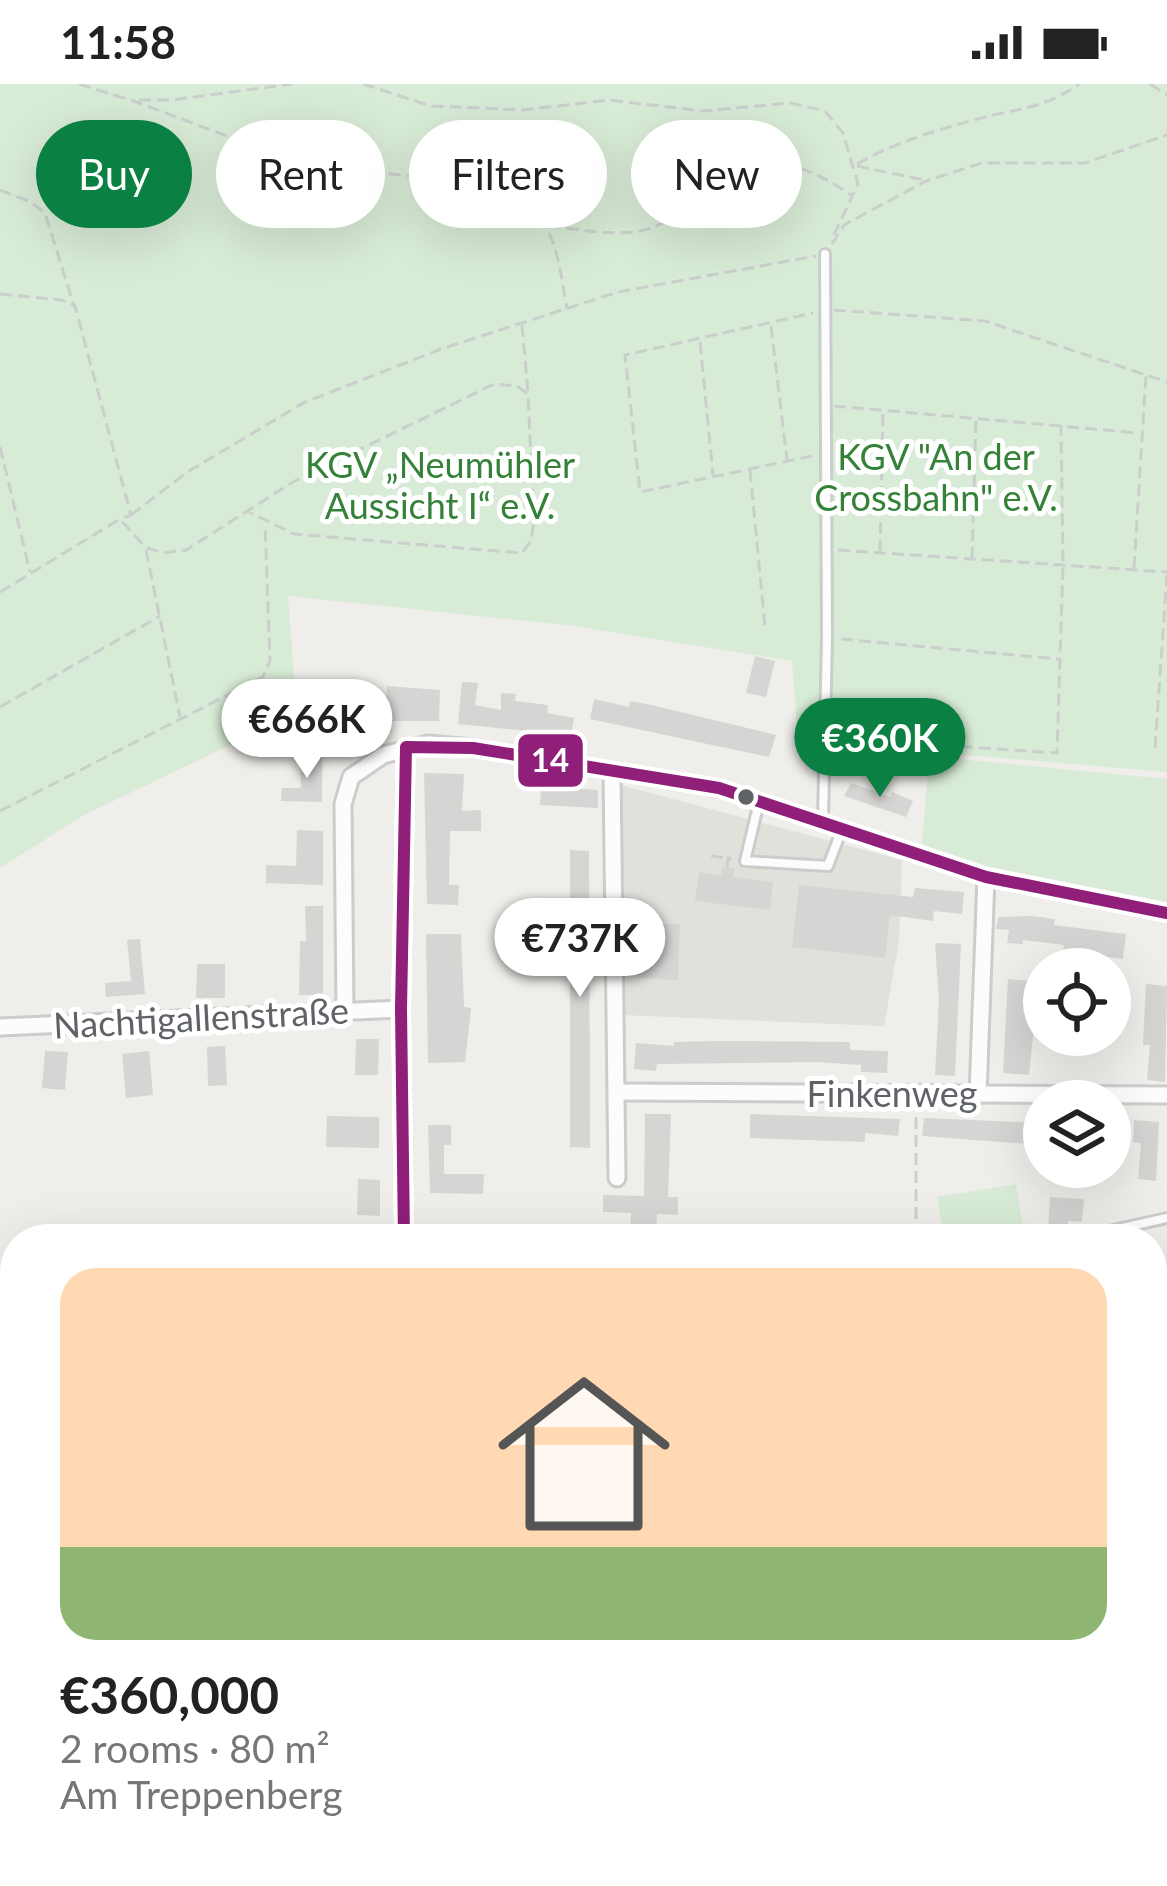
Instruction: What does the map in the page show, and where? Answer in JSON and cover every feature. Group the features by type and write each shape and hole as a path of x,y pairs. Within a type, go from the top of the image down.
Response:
{"street":[{"path":"404,1224 401,1009 406,747"},
{"path":"345,1012 343,804 351,777 383,755 406,747 473,748 718,788 986,877 1167,913"},
{"path":"612,771 617,1178"},
{"path":"978,1095 986,877"},
{"name":"Nachtigallenstraße","path":"0,1027 401,1009"},
{"name":"Finkenweg","path":"617,1092 1167,1095"}],"lane":[{"path":"823,821 826,254"},
{"path":"759,800 746,861 828,866 842,828"}],"path":[{"path":"79,84 209,126 307,166 409,176"},
{"path":"131,100 172,100 292,84"},
{"path":"363,84 431,106 500,109 609,100 704,110 790,103 825,111 843,133 858,184 826,254"},
{"path":"855,165 912,137 1024,111 1063,96 1079,84"},
{"path":"1150,84 1167,94"},
{"path":"0,592 131,515 186,473 303,403 441,349 618,292 826,254 844,225 926,181 982,163 1084,163 1167,135"},
{"path":"585,228 641,231 681,213 754,164 787,162 825,177 853,196"},
{"path":"855,165 926,181"},
{"path":"0,190 45,213 131,515"},
{"path":"549,228 568,309"},
{"path":"0,294 62,300 75,306"},
{"path":"826,454 640,492 625,355 828,310 985,321 1167,382"},
{"path":"771,322 787,462"},
{"path":"249,512 294,534 522,553 531,541 534,522 522,325"},
{"path":"699,338 713,477"},
{"path":"1134,570 1146,374"},
{"path":"120,519 146,547 163,553 186,550 293,482 494,385 518,386 528,394"},
{"path":"826,406 1139,433"},
{"path":"880,553 883,410"},
{"path":"972,559 976,418"},
{"path":"825,737 1057,753 1063,565 1060,426"},
{"path":"0,448 30,574"},
{"path":"750,468 765,627"},
{"path":"0,811 263,677 270,661 265,523"},
{"path":"146,547 181,719"},
{"path":"824,549 1167,572 1156,748"},
{"path":"0,707 160,616"},
{"path":"827,637 1062,659"},
{"path":"727,868 729,851"},
{"path":"711,856 737,860"},
{"path":"916,1094 916,1224"}],"shaded area":[{"path":"617,784 902,860 899,942 884,1026 621,1015"}],"green space":[{"path":"0,84 1167,84 1167,772 798,741 792,661 566,625 288,596 297,713 84,815 0,868"},
{"path":"929,756 1167,779 1167,902 986,866 922,845"},
{"path":"1016,1184 1023,1224 942,1224 937,1197"}],"building":[{"path":"755,656 775,661 766,697 746,693"},
{"path":"462,682 478,683 475,705 501,710 501,693 516,694 515,701 548,705 547,713 574,718 570,743 548,739 549,733 458,724"},
{"path":"387,686 440,690 439,721 385,721"},
{"path":"594,699 629,707 630,701 651,705 776,735 769,757 590,719"},
{"path":"300,754 322,754 322,802 281,801 282,788 301,788"},
{"path":"424,773 464,774 462,811 481,810 481,831 450,831 449,885 459,885 458,905 427,904"},
{"path":"851,783 913,801 906,817 844,796"},
{"path":"541,787 598,790 598,808 540,805"},
{"path":"297,830 323,831 323,885 266,883 266,865 296,866"},
{"path":"570,850 589,851 590,1148 570,1147"},
{"path":"722,867 735,869 733,877 773,882 770,910 695,901 699,872 721,876"},
{"path":"799,885 913,897 915,888 964,892 962,914 934,911 933,921 890,915 885,958 792,947"},
{"path":"305,906 323,906 323,995 299,995"},
{"path":"998,917 1055,919 1054,925 1126,934 1124,948 1064,948 1023,940 1023,944 1007,943 1009,930 996,929"},
{"path":"641,923 680,924 678,980 638,978"},
{"path":"426,934 461,934 464,1007 471,1008 465,1062 428,1063"},
{"path":"140,939 145,994 106,997 105,983 131,981 127,940"},
{"path":"935,943 961,944 955,1076 935,1075 939,1000"},
{"path":"197,964 225,964 225,998 196,998"},
{"path":"1008,979 1023,980 1023,1056 1031,1056 1029,1075 1003,1073"},
{"path":"1146,984 1167,986 1165,1082 1147,1080 1150,1045 1143,1045"},
{"path":"356,1039 379,1039 378,1075 355,1075"},
{"path":"674,1042 850,1042 850,1050 888,1051 887,1073 861,1072 861,1065 817,1062 657,1064 656,1071 634,1069 636,1043 674,1046"},
{"path":"225,1046 227,1085 208,1086 207,1047"},
{"path":"45,1051 68,1052 65,1090 42,1088"},
{"path":"149,1051 153,1095 126,1098 122,1054"},
{"path":"645,1114 671,1114 668,1197 678,1197 678,1215 657,1214 657,1224 630,1224 631,1213 603,1212 603,1195 644,1196"},
{"path":"750,1114 900,1119 898,1136 865,1133 865,1142 750,1138"},
{"path":"327,1116 379,1117 379,1148 326,1147"},
{"path":"924,1118 1023,1122 1023,1144 922,1136"},
{"path":"1134,1120 1159,1122 1156,1181 1138,1179 1141,1143 1133,1142"},
{"path":"428,1125 451,1125 451,1145 444,1145 444,1174 484,1174 483,1194 430,1193"},
{"path":"358,1179 380,1180 380,1216 357,1215"},
{"path":"1050,1197 1084,1199 1082,1222 1048,1224"}],"transit line":[{"name":"14","path":"404,1224 401,1009 406,747 473,748 719,788 986,877 1167,913"}],"park label":[{"name":"KGV \"An der Crossbahn\" e.V.","path":"936,478"},
{"name":"KGV „Neumühler Aussicht I“ e.V.","path":"440,486"}]}
